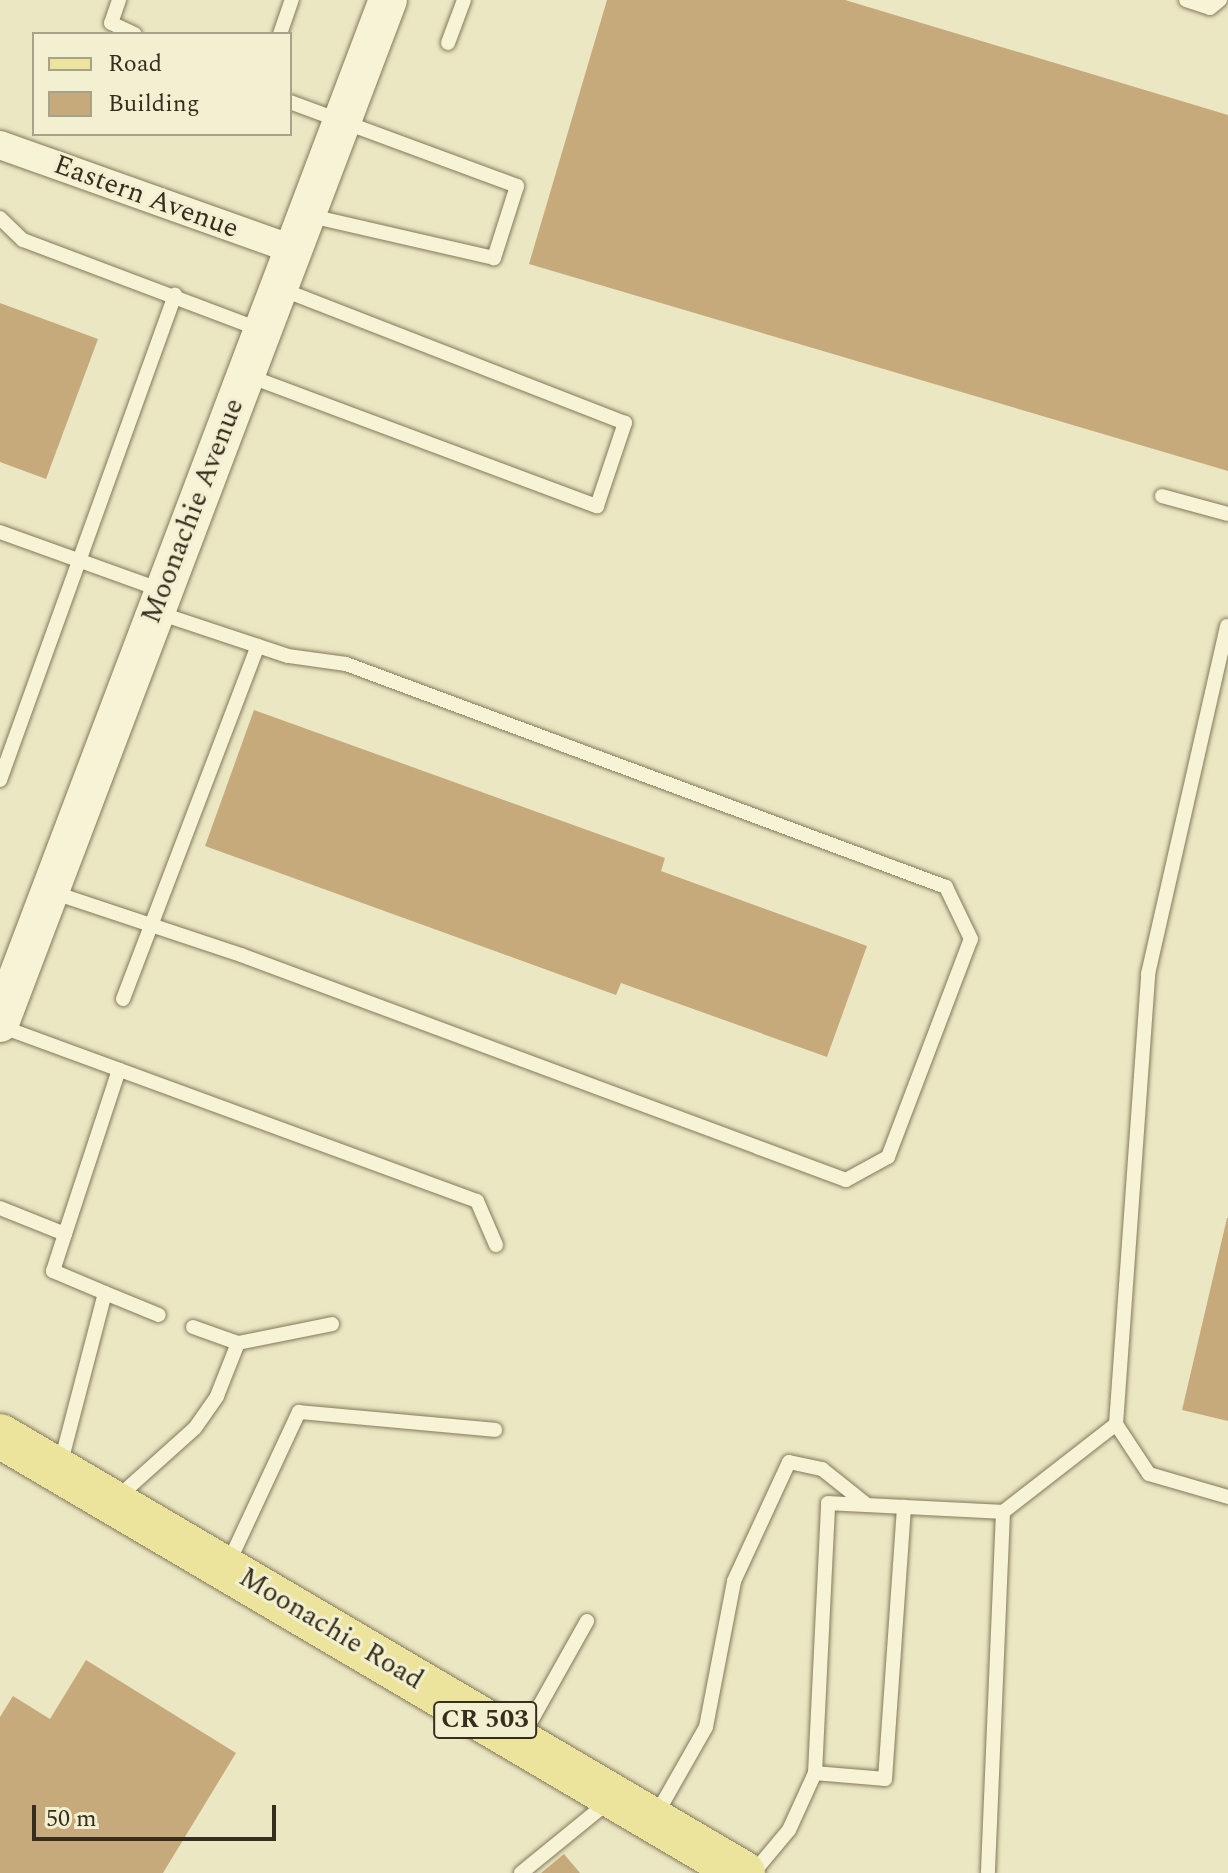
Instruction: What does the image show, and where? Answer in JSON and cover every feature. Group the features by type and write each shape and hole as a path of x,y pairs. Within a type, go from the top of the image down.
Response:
{"main road":[{"name":"Moonachie Avenue","path":"0,1024 388,0"},
{"name":"Moonachie Road","path":"6,1443 59,1470 226,1567 743,1873"}],"street":[{"name":"Eastern Avenue","path":"0,145 299,232"}],"lane":[{"path":"119,0 111,23 131,32"},
{"path":"281,32 292,0"},
{"path":"448,43 464,0"},
{"path":"1186,0 1210,8 1220,0"},
{"path":"292,103 341,124 517,186 494,258 299,232"},
{"path":"0,218 23,240 262,330"},
{"path":"245,375 597,506 625,423 277,288"},
{"path":"0,780 175,295"},
{"path":"1162,496 1228,514"},
{"path":"0,532 78,561 258,646 346,664 946,887 971,939 888,1157 846,1180 151,925 52,892"},
{"path":"1227,626 1148,974 1116,1424 1149,1474 1228,1497"},
{"path":"123,999 258,646"},
{"path":"0,1024 477,1201 496,1245"},
{"path":"119,1070 53,1271 159,1315"},
{"path":"0,1208 65,1234"},
{"path":"59,1470 105,1293"},
{"path":"193,1327 238,1343 332,1324"},
{"path":"113,1502 195,1428 217,1396 238,1343"},
{"path":"226,1567 299,1412 495,1430"},
{"path":"753,1873 789,1830 815,1773 828,1503 1003,1512 1116,1424"},
{"path":"653,1820 706,1727 734,1581 789,1462 822,1469 866,1505"},
{"path":"815,1773 885,1779 904,1507"},
{"path":"988,1873 1003,1512"},
{"path":"520,1741 587,1621"},
{"path":"521,1873 615,1797"}],"building":[{"path":"607,0 845,0 1228,115 1228,471 529,264"},
{"path":"0,303 98,339 46,479 0,462"},
{"path":"254,710 665,858 661,871 867,946 827,1057 621,983 616,995 205,846"},
{"path":"1228,1218 1228,1421 1182,1410"},
{"path":"86,1660 236,1753 163,1873 0,1873 0,1717 13,1696 50,1719"},
{"path":"564,1854 580,1873 541,1873"}]}
